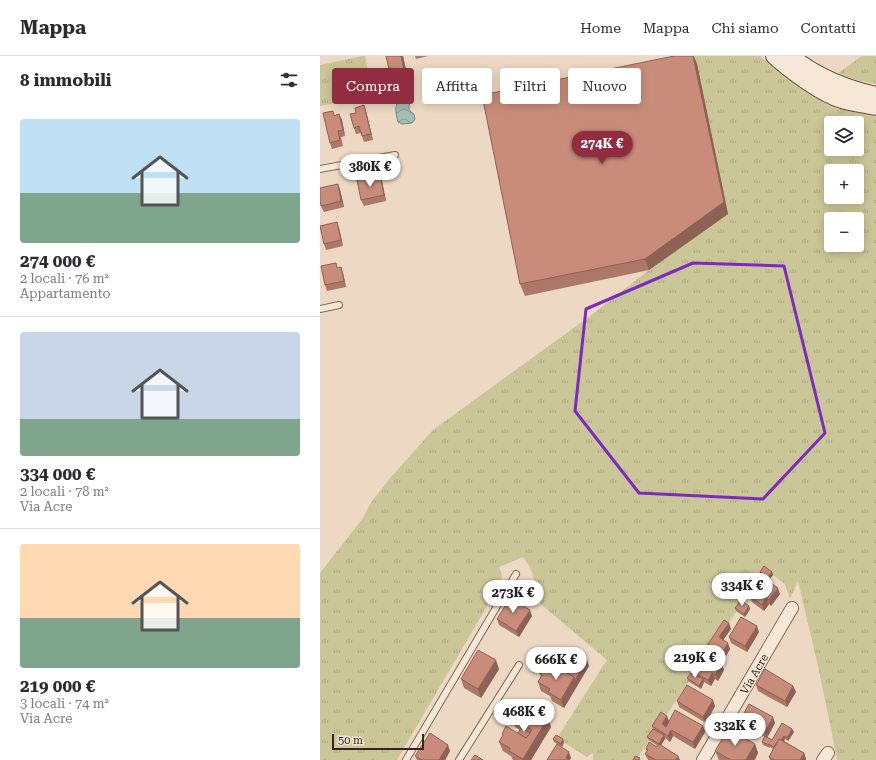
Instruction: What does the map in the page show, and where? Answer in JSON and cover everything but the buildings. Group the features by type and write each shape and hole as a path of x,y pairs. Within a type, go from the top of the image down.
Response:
{"street":[{"path":"774,56 780,62 823,91 841,100 876,107"},
{"path":"791,56 820,76 845,87 876,95"},
{"name":"Via Acre","path":"703,760 792,608"}],"lane":[{"path":"320,169 394,155"},
{"path":"320,309 339,305"},
{"path":"406,760 516,574"},
{"path":"459,760 519,665"}],"highlighted area":[{"path":"693,263 784,266 825,433 763,499 639,493 575,411 586,309"}],"green space":[{"path":"365,56 367,68 332,68 332,104 320,106 320,65"},
{"path":"695,56 760,56 783,76 815,97 843,109 876,117 876,760 837,760 818,666 798,581 790,599 785,584 765,569 636,760 593,760 593,753 587,757 557,738 607,660 531,596 534,579 530,567 523,557 499,567 502,574 501,582 397,760 320,760 320,573 363,518 370,504 391,477 433,430 590,316 649,270 728,214"},
{"path":"862,56 876,56 876,84 837,74"}],"water":[{"path":"397,104 410,104 410,111 414,114 415,119 412,123 402,124 398,122"}]}
